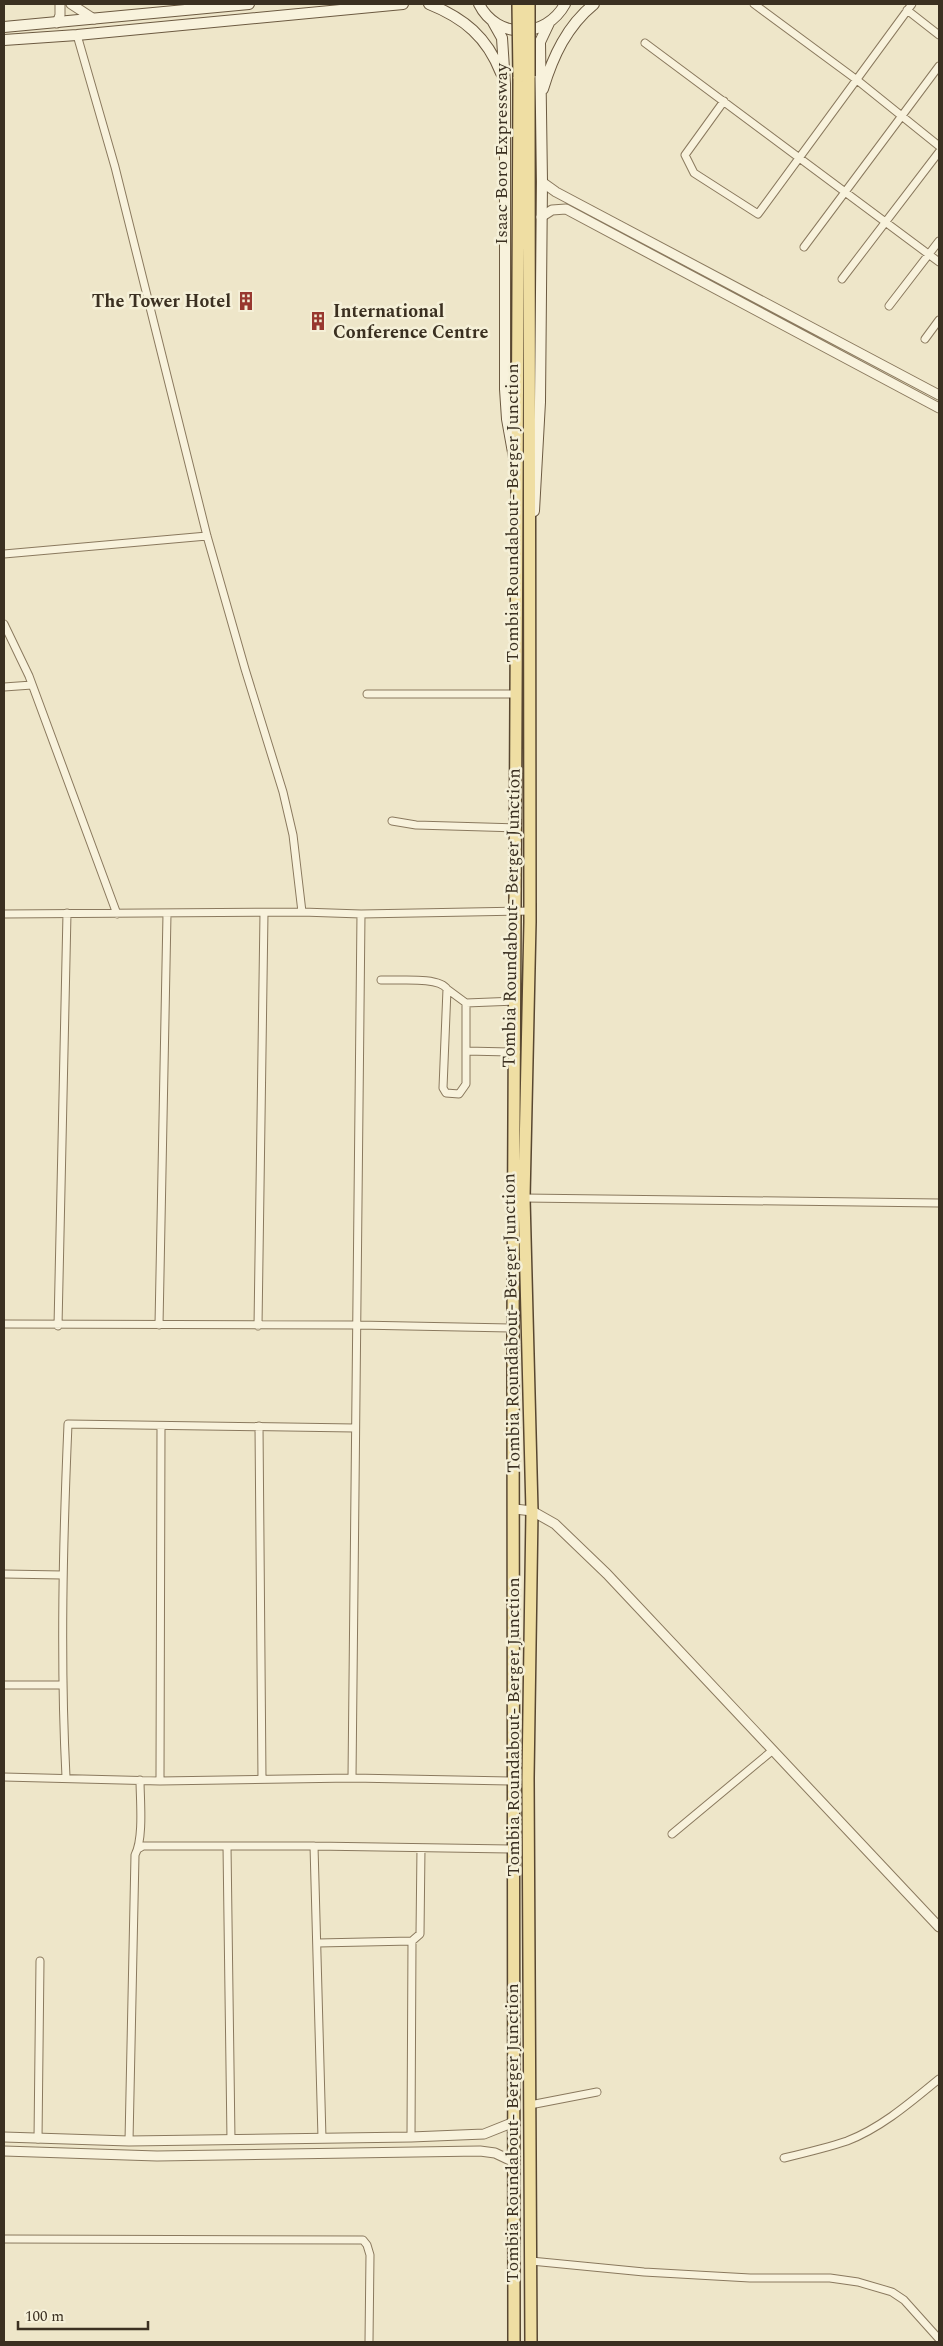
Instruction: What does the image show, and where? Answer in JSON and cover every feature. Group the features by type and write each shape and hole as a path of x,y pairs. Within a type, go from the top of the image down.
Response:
{"main road":[{"path":"4,27 57,23 204,6 249,4"},
{"path":"4,40 77,35 403,4"},
{"path":"429,4 464,21 478,34 496,60 505,84"},
{"path":"470,4 481,8 493,22 502,38 505,84 506,419 517,467"},
{"name":"Isaac Boro Expressway","path":"518,4 524,77"},
{"name":"Isaac Boro Expressway","path":"523,304 524,77 529,4"},
{"path":"529,528 534,510 540,402 540,217 542,182 540,42 550,23 560,12 564,4"},
{"path":"540,100 558,48 584,12 594,4"},
{"path":"493,22 506,29 521,32 536,30 550,23"},
{"name":"Tombia Roundabout- Berger Junction","path":"514,2342 513,1328 516,1052 515,828 517,467 523,304"},
{"name":"Tombia Roundabout- Berger Junction","path":"523,304 529,528 530,912 524,1198 532,1511 528,1778 531,2342"}],"street":[{"path":"57,23 60,15 60,4"},
{"path":"72,4 94,19"},
{"path":"754,4 857,80 939,146"},
{"path":"724,101 685,155 694,173 758,214 912,4"},
{"path":"908,10 939,35"},
{"path":"77,35 115,166 207,536 245,669 284,792 293,835 302,912"},
{"path":"645,43 939,262"},
{"path":"804,247 939,66"},
{"path":"842,279 939,152"},
{"path":"542,182 556,192 939,395"},
{"path":"540,217 552,210 566,209 939,408"},
{"path":"889,306 939,241"},
{"path":"925,339 939,320"},
{"path":"4,554 207,536"},
{"path":"4,624 32,685 117,914"},
{"path":"4,687 32,685"},
{"path":"367,694 516,694"},
{"path":"392,821 416,825 515,828"},
{"path":"4,914 302,912 361,914 515,910 530,912"},
{"path":"58,1326 67,913"},
{"path":"258,1326 264,913"},
{"path":"159,1325 167,914"},
{"path":"352,1778 354,1428 358,1325 361,914"},
{"path":"380,980 436,981 444,985 466,1003 515,1001"},
{"path":"447,989 443,1088 446,1093 459,1094 465,1087 466,1003"},
{"path":"466,1051 516,1052"},
{"path":"524,1198 939,1203"},
{"path":"4,1324 58,1326 358,1325 513,1328"},
{"path":"66,1778 62,1685 62,1574 68,1424 161,1427 259,1426 354,1428"},
{"path":"259,1426 262,1779"},
{"path":"160,1781 161,1427"},
{"path":"514,1509 532,1511 555,1524 607,1574 939,1928"},
{"path":"4,1574 62,1574"},
{"path":"4,1685 62,1685"},
{"path":"672,1834 773,1750"},
{"path":"4,1777 160,1781 352,1778 514,1780"},
{"path":"129,2141 135,1855 138,1849 140,1780"},
{"path":"138,1849 144,1846 513,1849"},
{"path":"227,1846 231,2140"},
{"path":"314,1846 322,2138"},
{"path":"318,1943 412,1941 420,1934 421,1848"},
{"path":"411,2137 412,1941"},
{"path":"38,2139 40,1961"},
{"path":"784,2158 848,2140 865,2132 889,2118 939,2080"},
{"path":"530,2105 597,2092"},
{"path":"4,2137 174,2141 411,2137 484,2134 514,2122"},
{"path":"174,2141 174,2155"},
{"path":"4,2151 174,2155 480,2151 494,2153 514,2162"},
{"path":"4,2239 363,2240 367,2245 370,2255 369,2342"},
{"path":"531,2261 644,2272 750,2278 830,2278 858,2282 892,2292 904,2300 939,2339"}],"place":[{"name":"The Tower Hotel","path":"246,301"},
{"name":"International Conference Centre","path":"318,321"}]}
